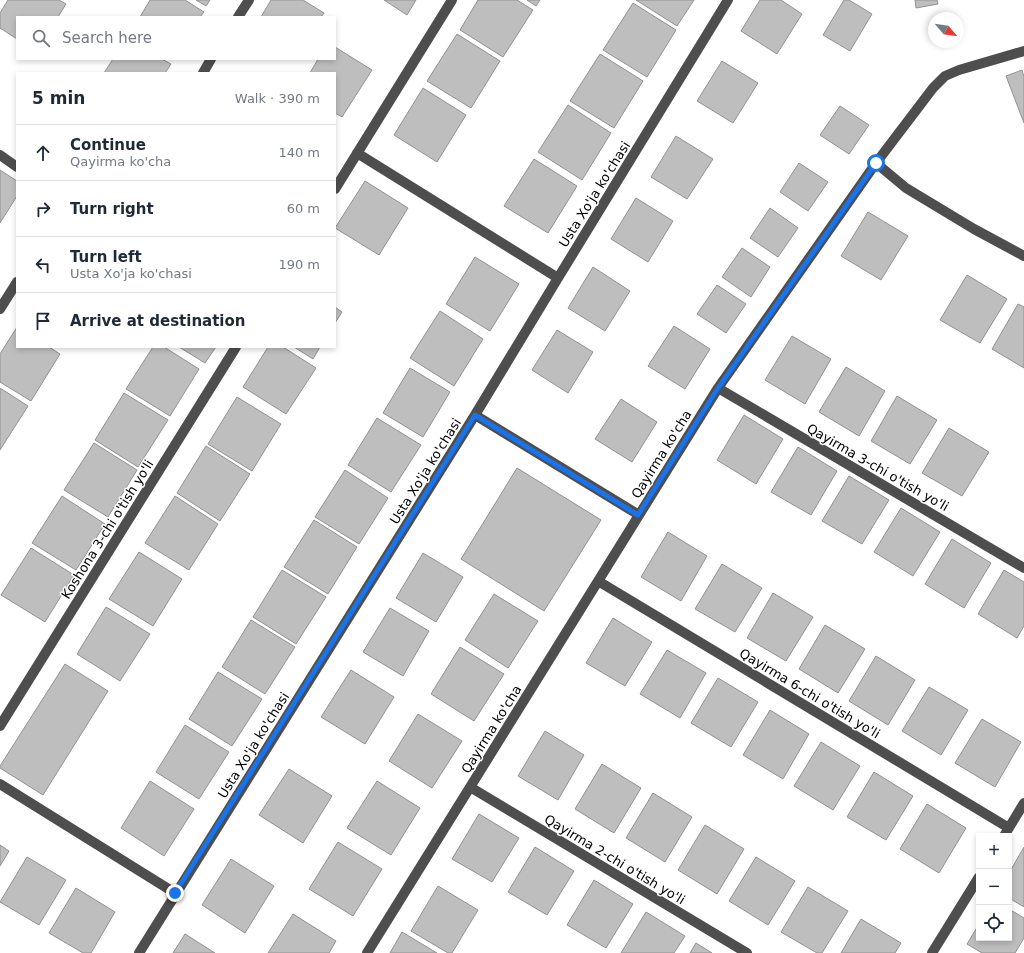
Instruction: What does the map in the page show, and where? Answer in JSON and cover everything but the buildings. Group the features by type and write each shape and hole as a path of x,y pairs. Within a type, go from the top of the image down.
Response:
{"street":[{"path":"239,16 249,0"},
{"path":"336,187 452,0"},
{"name":"Usta Xo'ja ko'chasi","path":"139,953 175,893 475,415 728,0"},
{"name":"Qayirma ko'cha","path":"367,953 718,388 876,163 945,76 959,70 1024,51"},
{"path":"204,72 210,60"},
{"path":"357,153 558,278"},
{"path":"0,155 16,166"},
{"path":"876,163 906,188 974,229 1024,256"},
{"path":"0,310 16,284"},
{"name":"Koshona 3-chi o'tish yo'li","path":"0,726 235,348"},
{"name":"Qayirma 3-chi o'tish yo'li","path":"718,388 1024,568"},
{"path":"475,415 638,515"},
{"name":"Qayirma 6-chi o'tish yo'li","path":"598,581 1006,832"},
{"path":"0,784 175,893"},
{"name":"Qayirma 2-chi o'tish yo'li","path":"470,786 747,953"},
{"path":"1006,832 1024,804"},
{"path":"932,953 976,882"}],"route":[{"path":"175,893 475,415 638,515 718,388 876,163"}]}
